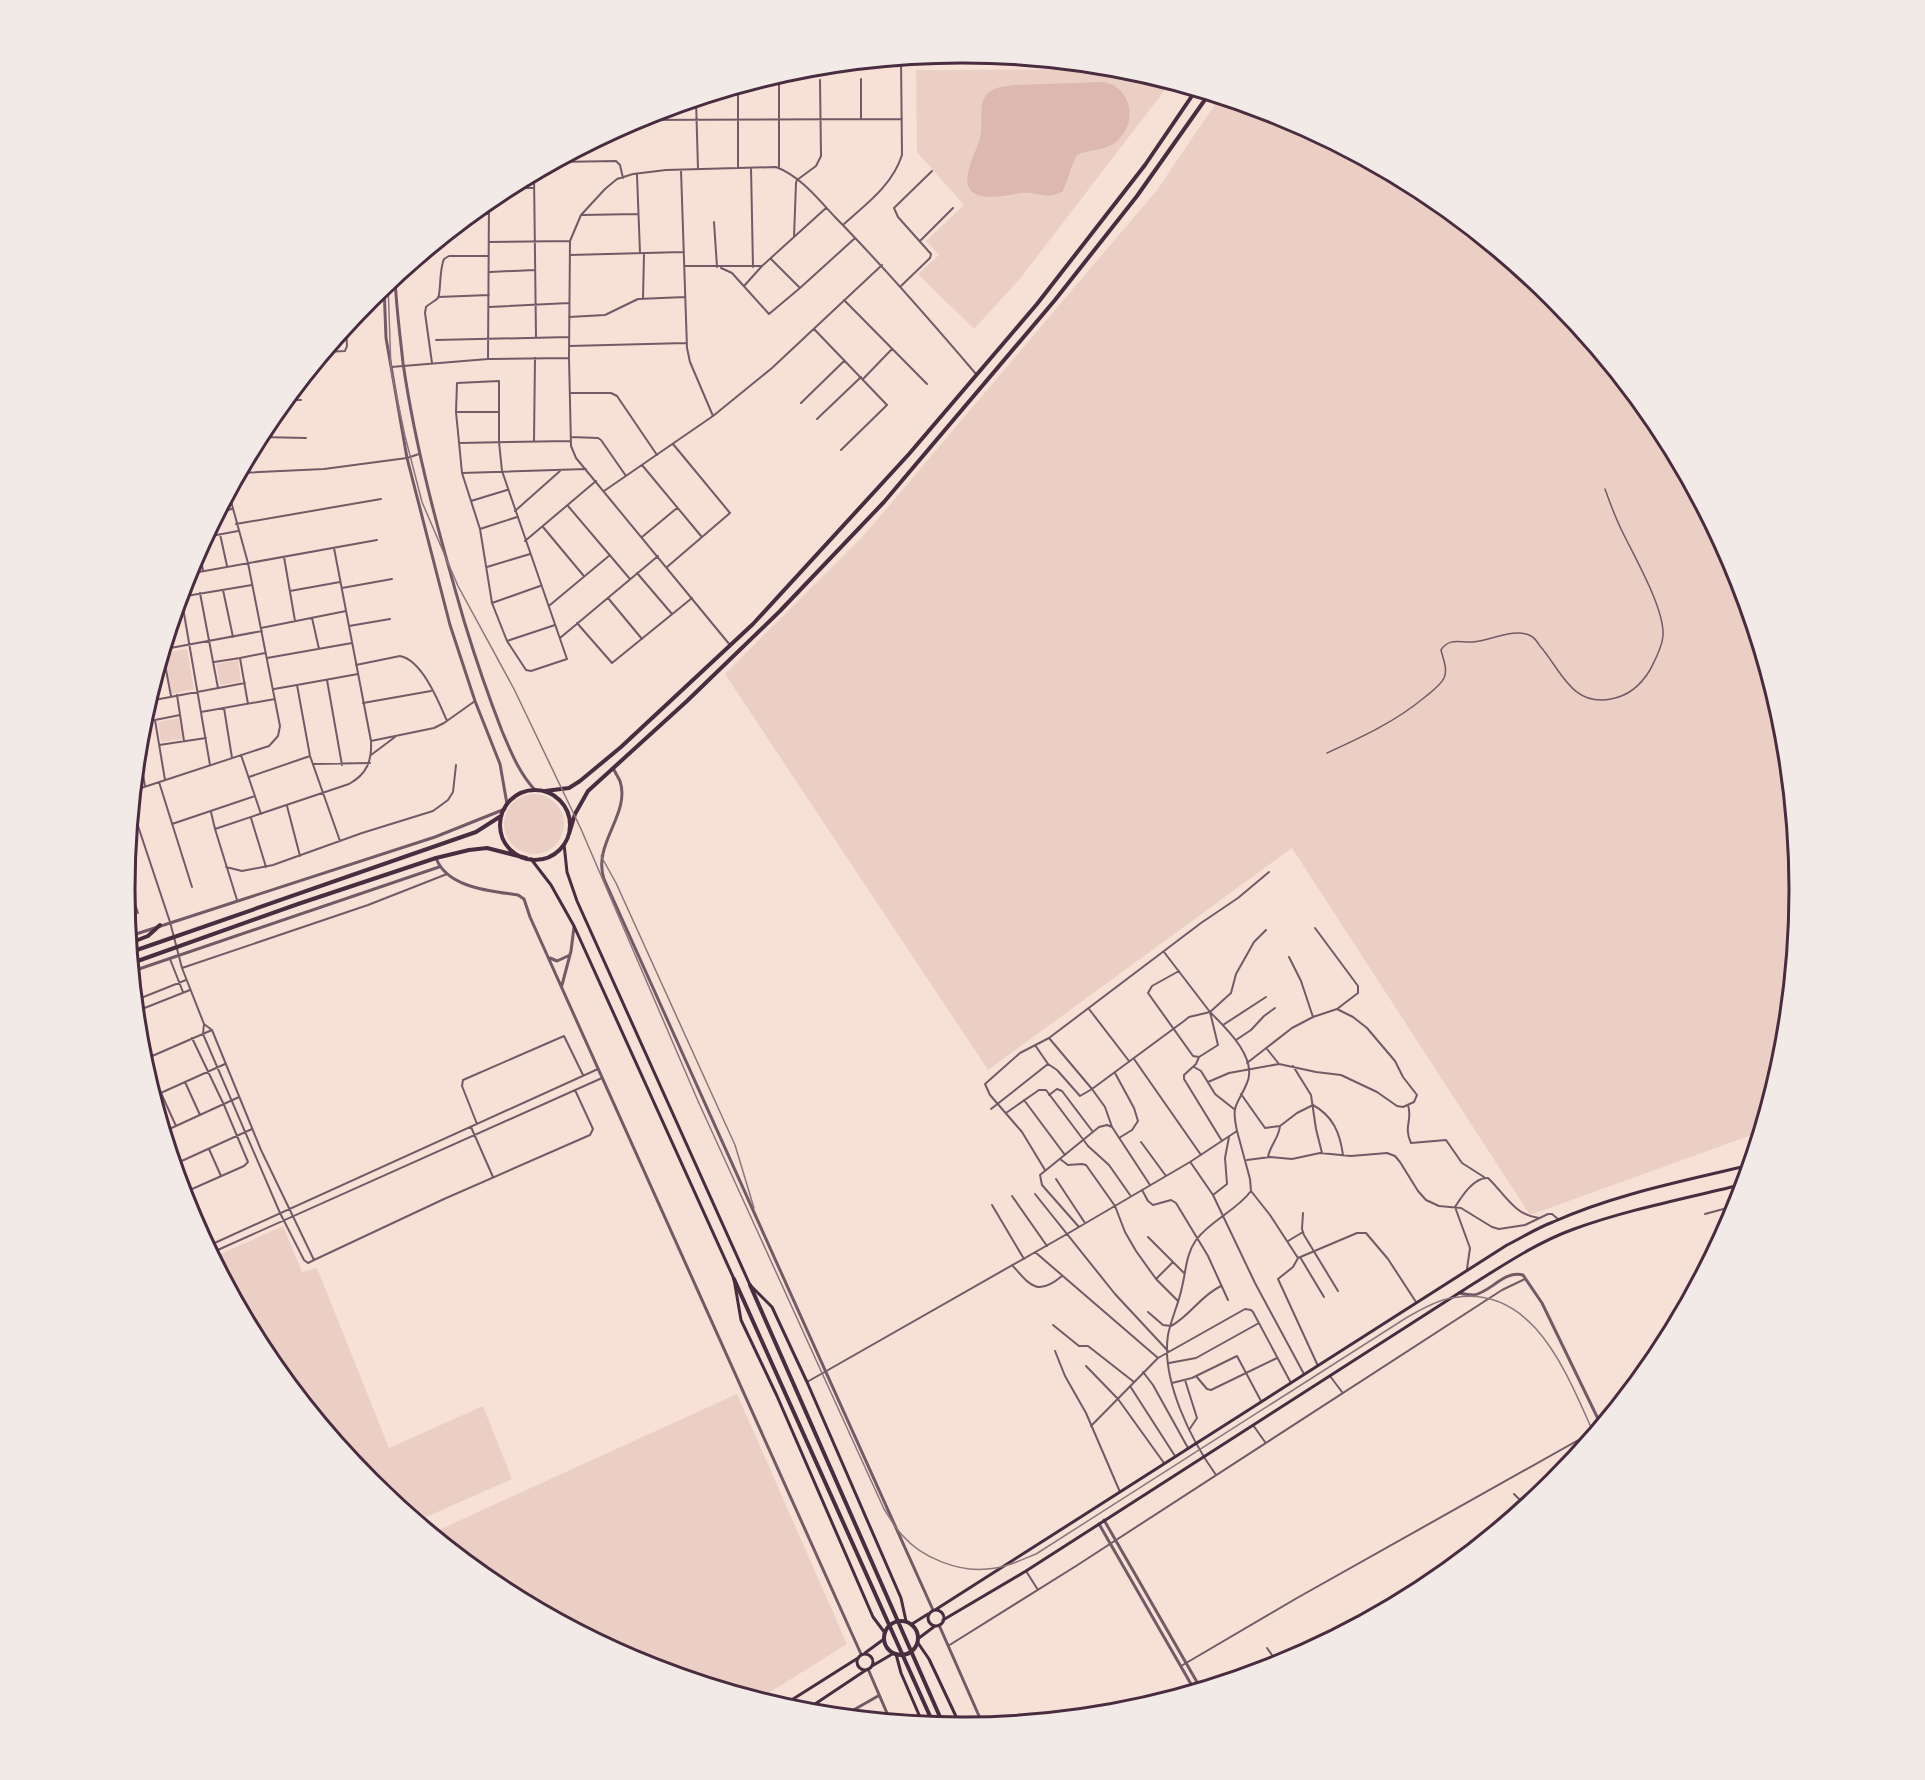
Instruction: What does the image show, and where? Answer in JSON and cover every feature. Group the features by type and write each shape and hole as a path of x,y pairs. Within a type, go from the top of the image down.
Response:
{"main road":[{"path":"930,1716 574,926 558,895 529,859 515,854 507,846 499,824 507,804 515,796 535,790 569,788 580,781 621,747 761,615 902,462 1037,304 1145,165 1192,96"},
{"path":"139,961 436,858 487,848 529,859 547,857 557,852 564,844 580,802 588,791 687,701 780,611 884,502 1055,300 1137,196 1205,100"},
{"path":"545,791 563,803 570,823 569,834"},
{"path":"138,950 476,832 501,816"},
{"path":"564,844 567,872 573,893 750,1285 940,1716"},
{"path":"137,940 148,936 160,925"},
{"path":"912,1624 1508,1245 1558,1219 1626,1196 1742,1167"},
{"path":"816,1703 868,1668 895,1654 909,1653 918,1640 943,1620 1026,1571 1520,1255 1573,1229 1734,1186"},
{"path":"734,1279 741,1320 777,1396 873,1617 885,1632"},
{"path":"750,1285 772,1307 807,1382 901,1598 906,1621"},
{"path":"932,1611 942,1613 943,1620"},
{"path":"932,1611 929,1622 937,1625"},
{"path":"919,1715 900,1673 895,1654 887,1647 884,1639 885,1632 894,1622 906,1621 912,1624 918,1632 918,1640 956,1717"},
{"path":"793,1699 884,1639"},
{"path":"861,1655 857,1665 861,1669 868,1668"},
{"path":"861,1655 869,1655 872,1659 868,1668"}],"street":[{"path":"843,225 888,183 898,169 902,155 901,66"},
{"path":"861,79 861,119"},
{"path":"794,237 797,180 819,161 820,80"},
{"path":"779,84 779,168"},
{"path":"738,94 738,168"},
{"path":"696,107 698,170"},
{"path":"662,120 902,119"},
{"path":"572,162 616,161 620,165 623,177"},
{"path":"751,168 753,267"},
{"path":"730,645 576,458 571,439 570,241 581,215 605,189 623,177 681,170 779,168 785,170 882,265 978,375"},
{"path":"681,170 686,343 690,362 713,416"},
{"path":"901,286 930,258 931,254 898,217 894,208 932,171"},
{"path":"637,174 643,299"},
{"path":"534,183 536,337"},
{"path":"526,188 534,188"},
{"path":"744,286 762,266 826,208"},
{"path":"920,242 953,208"},
{"path":"488,360 489,214"},
{"path":"581,215 639,214"},
{"path":"714,222 718,267"},
{"path":"718,267 732,273 769,314 855,238"},
{"path":"489,242 570,241"},
{"path":"570,255 683,252"},
{"path":"438,297 439,273 444,259 449,256 489,255"},
{"path":"771,259 800,288"},
{"path":"604,491 713,416 772,368 882,265"},
{"path":"684,266 762,266"},
{"path":"489,272 535,270"},
{"path":"396,288 398,327 420,454 447,561 480,675 515,761 526,781 535,790"},
{"path":"432,363 425,313 429,303 438,297 489,295"},
{"path":"569,317 605,315 616,311 630,301 685,297"},
{"path":"384,299 386,339 407,458 450,626 475,701 500,764 507,804"},
{"path":"844,300 927,384"},
{"path":"489,307 569,303"},
{"path":"814,329 887,405 841,450"},
{"path":"436,340 489,337 569,337"},
{"path":"335,352 342,352 346,349 346,340"},
{"path":"569,346 686,343"},
{"path":"817,419 892,349"},
{"path":"534,441 535,358"},
{"path":"391,367 488,360 569,358"},
{"path":"801,403 844,361"},
{"path":"499,381 499,412 499,442 502,471 507,490 567,659 531,671 526,670 507,641 492,603 480,529 462,473 456,412 457,383 499,381"},
{"path":"570,393 611,393 617,396 657,455"},
{"path":"297,400 301,400"},
{"path":"456,412 499,412"},
{"path":"271,437 306,438"},
{"path":"459,443 598,438 626,476"},
{"path":"667,567 730,513 673,444"},
{"path":"248,473 324,470 407,458 420,454"},
{"path":"642,465 702,537"},
{"path":"462,473 587,469"},
{"path":"515,511 561,470"},
{"path":"525,541 597,481"},
{"path":"1327,753 1370,734 1412,708 1440,685 1446,669 1441,650 1444,645 1456,641 1471,643 1519,634 1532,636 1554,661 1571,688 1587,699 1603,701 1630,692 1649,672 1659,652 1663,635 1656,603 1612,510 1605,489"},
{"path":"471,501 507,490"},
{"path":"236,524 381,499"},
{"path":"142,787 269,746 279,736 280,726 248,563 231,505"},
{"path":"568,506 630,579"},
{"path":"642,537 677,507"},
{"path":"480,529 517,517"},
{"path":"543,527 584,576"},
{"path":"216,535 238,531"},
{"path":"220,534 226,566"},
{"path":"200,571 377,540"},
{"path":"215,829 357,780 370,763 371,741 334,548"},
{"path":"487,567 530,554"},
{"path":"549,606 610,555"},
{"path":"560,638 658,556"},
{"path":"284,557 295,621"},
{"path":"202,565 203,570"},
{"path":"637,573 672,614"},
{"path":"342,588 392,579"},
{"path":"290,591 340,582"},
{"path":"190,595 252,584"},
{"path":"492,603 540,586"},
{"path":"223,590 232,637"},
{"path":"200,593 218,688"},
{"path":"577,623 612,663 692,597"},
{"path":"608,598 642,639"},
{"path":"184,611 210,765"},
{"path":"172,648 346,611"},
{"path":"312,618 319,649"},
{"path":"349,626 390,619"},
{"path":"507,641 555,625"},
{"path":"267,658 352,643"},
{"path":"213,662 266,653"},
{"path":"356,666 400,656 406,657 417,667 433,691 447,721"},
{"path":"240,658 248,704"},
{"path":"166,669 171,697"},
{"path":"273,689 358,674"},
{"path":"327,680 342,765"},
{"path":"158,699 245,683"},
{"path":"297,685 310,756 340,841"},
{"path":"363,703 433,691"},
{"path":"177,695 184,741"},
{"path":"201,712 275,699"},
{"path":"371,741 424,732 447,721 475,701"},
{"path":"224,708 232,758"},
{"path":"165,780 155,720 180,715"},
{"path":"371,755 395,737"},
{"path":"159,745 206,738"},
{"path":"241,755 261,814"},
{"path":"249,777 310,756"},
{"path":"313,764 370,763"},
{"path":"226,867 242,871 266,867 416,817 441,806 453,792 456,765"},
{"path":"614,768 621,783 619,806 601,856 600,868 635,951 932,1611"},
{"path":"144,776 146,786"},
{"path":"159,782 192,887"},
{"path":"172,824 255,796"},
{"path":"287,805 300,856"},
{"path":"137,934 457,830 505,809"},
{"path":"210,811 238,902"},
{"path":"251,817 266,867"},
{"path":"138,826 170,922 178,956 204,1024 203,1034 244,1132 303,1260 308,1263 592,1133 593,1129 575,1090"},
{"path":"436,858 439,867 447,874 467,885 524,899 861,1655"},
{"path":"140,969 439,867"},
{"path":"1045,1170 1022,1132 997,1103 985,1084 1020,1053 1049,1038 1089,1009 1201,923 1238,898 1269,872"},
{"path":"182,968 368,905 447,874"},
{"path":"136,906 138,913"},
{"path":"561,986 570,956 574,926"},
{"path":"1247,1062 1292,1028 1313,1017 1337,1009 1360,990 1315,928"},
{"path":"1035,1044 1048,1064 1057,1070 1080,1096 1115,1073 1189,1017 1210,1012 1231,993 1236,974 1254,942 1266,930"},
{"path":"1164,952 1210,1012 1236,1040 1247,1062 1249,1080 1234,1109 1251,1191 1288,1241 1324,1297"},
{"path":"548,957 557,962 570,956"},
{"path":"1289,957 1301,981 1313,1017"},
{"path":"170,958 183,992"},
{"path":"1179,971 1152,986 1148,993 1193,1056 1199,1057"},
{"path":"143,997 186,980"},
{"path":"144,1008 190,990"},
{"path":"1223,1025 1266,997"},
{"path":"1236,1040 1275,1008"},
{"path":"1089,1009 1130,1062"},
{"path":"1208,1082 1229,1073 1279,1064 1341,1075 1377,1092 1397,1107 1408,1105 1417,1099 1417,1095 1403,1077 1395,1061 1361,1022 1337,1009"},
{"path":"1210,1012 1218,1045 1199,1057 1194,1067 1184,1075 1184,1079 1222,1141"},
{"path":"204,1024 212,1030 252,1129 288,1210 314,1260"},
{"path":"152,1056 212,1030"},
{"path":"477,1124 462,1086 463,1080 564,1036 584,1076"},
{"path":"192,1038 238,1135 248,1162 244,1166 192,1189"},
{"path":"1049,1038 1105,1107 1112,1127 1150,1185"},
{"path":"1267,1048 1279,1064"},
{"path":"1134,1059 1201,1155"},
{"path":"161,1092 225,1064"},
{"path":"991,1109 1048,1064"},
{"path":"1293,1066 1311,1095 1322,1153"},
{"path":"1194,1067 1201,1071 1215,1094 1234,1109"},
{"path":"215,1243 598,1069"},
{"path":"1115,1073 1138,1120 1132,1130 1119,1138"},
{"path":"218,1250 602,1078"},
{"path":"185,1082 200,1115"},
{"path":"1006,1113 1043,1089 1084,1141 1109,1165 1131,1196"},
{"path":"1049,1095 1057,1089 1062,1091 1093,1132"},
{"path":"1241,1094 1265,1128 1280,1126 1297,1113 1313,1105"},
{"path":"171,1128 239,1097"},
{"path":"163,1098 176,1126"},
{"path":"1024,1100 1065,1155"},
{"path":"1313,1105 1324,1111 1334,1123 1343,1155"},
{"path":"1408,1105 1410,1115 1406,1127 1411,1143 1446,1140 1462,1163 1494,1184 1509,1203 1527,1216 1539,1218"},
{"path":"1079,1227 1042,1185 1039,1178 1045,1170 1093,1132 1104,1125 1112,1127"},
{"path":"1268,1157 1280,1126"},
{"path":"471,1127 493,1178"},
{"path":"181,1161 252,1129"},
{"path":"807,1382 1047,1246 1190,1162 1237,1131"},
{"path":"1213,1195 1227,1184 1225,1158 1229,1137"},
{"path":"1142,1142 1166,1176"},
{"path":"209,1149 221,1176"},
{"path":"1246,1161 1268,1157 1292,1159 1322,1153 1343,1155 1387,1153 1395,1156 1426,1200 1439,1206 1455,1207 1468,1212 1485,1224 1499,1228 1525,1225 1552,1215 1558,1219"},
{"path":"1060,1159 1068,1165 1086,1166 1115,1206 1125,1232 1136,1251 1156,1278 1178,1301"},
{"path":"1190,1162 1213,1195 1255,1283 1304,1374"},
{"path":"1455,1207 1470,1188 1484,1178"},
{"path":"1056,1179 1085,1223"},
{"path":"1142,1190 1153,1205 1168,1200 1174,1201 1197,1238 1228,1300"},
{"path":"1216,1475 1195,1443 1172,1383 1168,1351 1171,1326 1188,1257 1197,1238 1238,1205 1251,1191"},
{"path":"1035,1194 1115,1294 1168,1351"},
{"path":"1012,1196 1047,1246"},
{"path":"992,1205 1024,1259"},
{"path":"1455,1207 1470,1248 1467,1269"},
{"path":"1706,1214 1726,1208"},
{"path":"1303,1213 1303,1232 1312,1252 1338,1291"},
{"path":"1288,1241 1303,1232"},
{"path":"1318,1366 1278,1280 1293,1267 1299,1257 1357,1233 1365,1233 1388,1259 1416,1302"},
{"path":"1148,1237 1184,1273"},
{"path":"1035,1252 1158,1358"},
{"path":"1156,1278 1173,1262"},
{"path":"1012,1265 1030,1285 1036,1288 1047,1286 1062,1276"},
{"path":"1459,1293 1475,1295 1515,1274 1523,1275 1542,1303 1598,1418"},
{"path":"948,1646 1514,1282 1527,1279"},
{"path":"1148,1312 1163,1325 1171,1326 1184,1318 1207,1293 1221,1286"},
{"path":"1091,1426 1158,1358 1245,1309 1251,1310 1291,1383"},
{"path":"1169,1363 1196,1358 1259,1323"},
{"path":"1053,1325 1079,1346 1088,1346 1134,1382"},
{"path":"1055,1352 1120,1492"},
{"path":"1172,1383 1196,1376 1234,1356 1239,1358 1261,1401"},
{"path":"1196,1376 1208,1390 1277,1358"},
{"path":"1086,1366 1118,1399 1164,1463"},
{"path":"1143,1372 1188,1448"},
{"path":"1330,1376 1342,1392"},
{"path":"1185,1380 1197,1418 1189,1430"},
{"path":"1130,1386 1175,1456"},
{"path":"1253,1425 1265,1442"},
{"path":"1181,1666 1580,1439"},
{"path":"1514,1494 1520,1500"},
{"path":"1104,1520 1198,1683"},
{"path":"1099,1524 1191,1684"},
{"path":"1026,1571 1038,1590"},
{"path":"937,1625 979,1716"},
{"path":"1267,1648 1273,1656"},
{"path":"868,1668 887,1713"},
{"path":"854,1710 879,1695"}],"shaded area":[{"path":"1063,69 1166,89 1019,280 974,329 918,274 939,255 926,241 964,205 917,152 916,70"},
{"path":"1103,82 1113,85 1126,97 1130,115 1128,124 1124,133 1113,144 1077,155 1062,192 1050,195 1027,193 993,197 976,194 970,189 967,181 969,169 980,138 982,106 988,93 997,88 1014,85"},
{"path":"1216,103 1279,126 1328,148 1376,174 1422,202 1466,234 1508,268 1547,305 1619,387 1679,477 1727,574 1746,624 1774,729 1782,782 1788,836 1790,890 1788,944 1774,1051 1752,1135 1530,1215 1292,848 988,1070 725,674 864,535 1157,190"},
{"path":"187,649 194,689 172,694 167,667 171,652"},
{"path":"238,660 241,682 220,685 216,664"},
{"path":"179,718 182,739 161,742 158,722"},
{"path":"528,794 540,794 551,799 559,807 564,824 562,836 551,849 540,854 528,854 517,849 509,841 504,830 504,818 509,807 517,799"},
{"path":"283,1226 302,1272 317,1268 389,1448 483,1406 512,1479 424,1518 378,1475 306,1393 246,1303 220,1254"},
{"path":"737,1394 847,1644 768,1693 748,1689 646,1654 597,1632 503,1578 439,1530"}],"railway":[{"path":"388,295 391,370 422,502 458,586 514,689 581,829 698,1101 884,1509 897,1530 911,1544 942,1562 976,1569 1000,1567 1036,1554 1406,1318 1443,1300 1474,1296 1500,1302 1522,1316 1541,1335 1557,1358 1591,1427"},
{"path":"601,856 616,883 735,1145 754,1208"}]}
